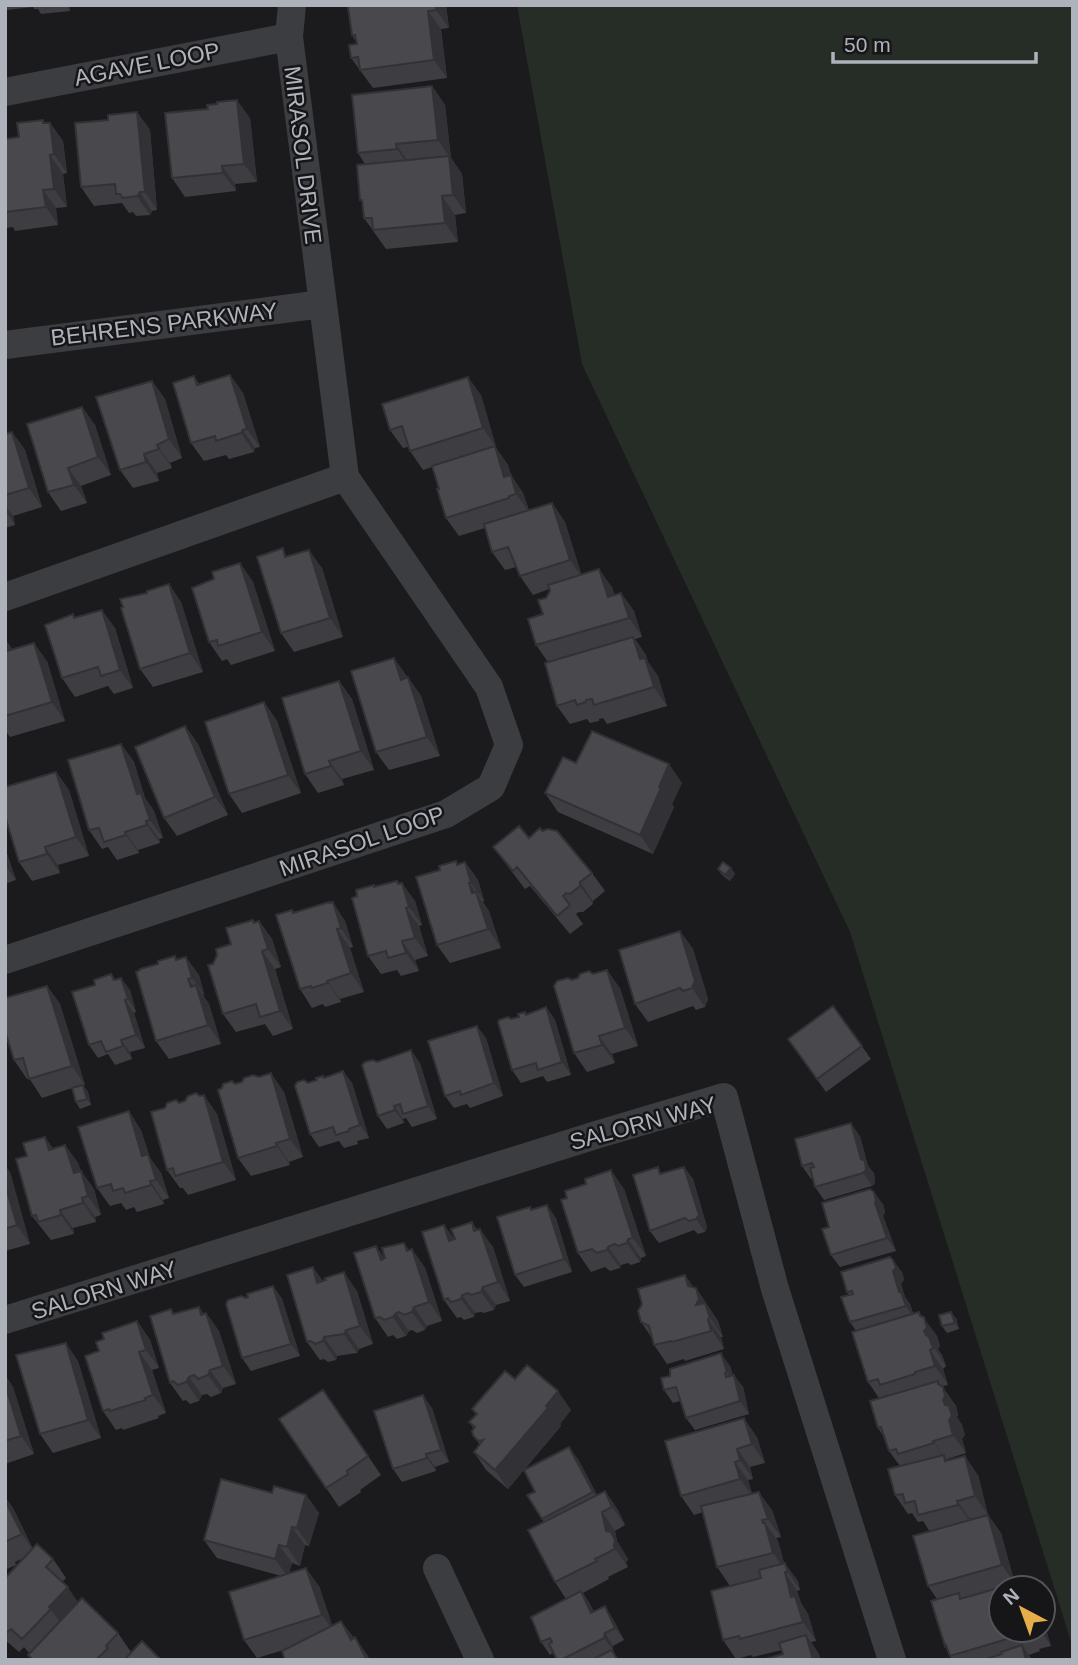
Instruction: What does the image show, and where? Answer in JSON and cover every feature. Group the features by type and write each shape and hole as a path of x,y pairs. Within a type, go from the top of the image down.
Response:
{"street":[{"name":"MIRASOL DRIVE","path":"292,5 289,37 322,304"},
{"name":"AGAVE LOOP","path":"5,92 289,37"},
{"name":"BEHRENS PARKWAY","path":"5,345 322,304"},
{"name":"MIRASOL LOOP","path":"5,960 446,814 491,787 509,744 489,687 345,477 322,304"},
{"path":"5,597 345,477"},
{"name":"SALORN WAY","path":"5,1321 724,1097 775,1289 892,1660"},
{"path":"437,1568 480,1660"}],"shaded area":[{"path":"517,5 1073,5 1073,1648 1057,1597 1057,1574 1050,1574 850,932 582,364"}],"building":[{"path":"436,5 436,10 428,11 434,60 360,70 358,57 351,58 349,45 357,44 355,35 352,35 348,7"},
{"path":"432,86 438,140 396,144 397,149 358,153 352,95"},
{"path":"237,100 244,164 222,166 223,173 172,178 165,113 208,109 207,105"},
{"path":"137,112 145,192 123,198 116,194 115,184 81,187 75,123 108,120 108,115"},
{"path":"43,120 43,123 50,123 54,154 50,155 54,189 43,190 46,207 5,212 5,139 19,137 17,123"},
{"path":"449,156 453,195 442,196 445,223 373,230 372,218 364,218 357,165"},
{"path":"230,375 247,429 216,441 215,436 191,443 173,383 194,376 197,385"},
{"path":"468,377 483,428 410,451 402,426 390,430 382,404"},
{"path":"152,381 169,439 157,445 159,449 144,454 146,462 120,470 96,397"},
{"path":"82,407 98,457 68,468 74,485 48,492 27,424"},
{"path":"12,432 29,488 5,495 5,434"},
{"path":"495,446 504,477 511,475 516,494 446,518 432,466"},
{"path":"552,503 570,560 520,576 508,547 492,552 484,524"},
{"path":"283,548 285,557 309,550 330,618 281,633 257,557"},
{"path":"240,563 262,632 218,646 217,640 209,642 192,588 214,579 212,572"},
{"path":"599,569 608,597 621,593 629,618 536,645 528,619 543,614 538,600 546,598 550,591 548,585"},
{"path":"169,584 190,653 140,669 120,599 147,593"},
{"path":"102,610 120,670 101,676 98,667 62,678 45,625 73,614 74,618"},
{"path":"633,637 640,659 645,658 654,687 594,705 592,699 577,705 575,700 557,706 545,663"},
{"path":"34,643 52,702 5,716 5,644 7,651"},
{"path":"394,658 401,680 408,677 427,737 376,752 351,671"},
{"path":"339,681 361,751 329,761 331,766 305,774 282,698"},
{"path":"264,702 288,775 229,794 205,722"},
{"path":"185,726 215,797 164,818 135,747"},
{"path":"592,731 669,764 640,835 545,793 563,757 576,763"},
{"path":"121,744 137,794 141,793 150,820 146,821 147,825 104,842 99,828 89,830 68,760"},
{"path":"56,772 76,837 45,847 47,854 19,862 5,816 5,787"},
{"path":"519,826 529,838 540,828 542,831 557,831 592,873 570,894 563,896 570,905 557,916 517,867 513,871 493,847"},
{"path":"456,861 457,865 465,862 472,893 476,892 488,929 437,945 416,877 440,870 439,866"},
{"path":"723,862 731,868 725,875 718,869"},
{"path":"397,881 398,884 402,883 415,938 402,941 406,953 388,958 386,951 368,956 352,898 357,896 356,890"},
{"path":"333,902 341,928 337,929 351,973 327,981 328,983 300,989 276,915 292,910 293,913"},
{"path":"253,920 254,923 259,921 268,949 262,951 280,1011 260,1017 256,1004 223,1014 208,965 213,964 217,955 216,949 231,944 226,928"},
{"path":"680,931 695,981 692,988 683,991 680,988 635,1004 619,950"},
{"path":"175,956 176,960 186,957 192,978 188,979 191,987 196,985 208,1025 156,1041 136,972"},
{"path":"607,970 625,1028 599,1036 602,1045 574,1053 554,986 557,981 568,978 572,980 589,971 593,974"},
{"path":"111,974 114,980 121,978 136,1035 121,1040 123,1046 106,1052 101,1041 89,1045 72,992 95,985 94,980"},
{"path":"47,986 72,1066 29,1079 23,1058 14,1060 5,1031 5,998"},
{"path":"833,1006 862,1046 817,1079 788,1039"},
{"path":"546,1007 562,1062 538,1070 536,1063 512,1070 499,1020 519,1017 518,1014 525,1012 526,1015"},
{"path":"477,1026 494,1083 461,1095 460,1091 445,1096 428,1041"},
{"path":"411,1050 428,1106 403,1114 400,1104 394,1106 395,1110 378,1116 362,1065"},
{"path":"343,1071 360,1125 336,1135 333,1127 310,1134 295,1086 297,1082 304,1080 308,1083 317,1080 316,1078"},
{"path":"271,1073 290,1139 276,1143 277,1146 238,1158 218,1090 223,1084 232,1081 235,1084 253,1075 259,1077"},
{"path":"83,1085 87,1099 76,1102 72,1088"},
{"path":"196,1093 204,1095 223,1162 175,1176 173,1168 167,1170 151,1112 165,1108 167,1103 176,1100 179,1103 185,1101 188,1096"},
{"path":"129,1111 142,1156 148,1154 156,1180 150,1181 151,1185 125,1193 123,1188 113,1191 111,1184 97,1188 78,1127"},
{"path":"851,1123 866,1170 815,1187 810,1168 814,1167 812,1163 802,1166 795,1139"},
{"path":"45,1137 49,1150 65,1145 74,1173 81,1171 88,1196 82,1198 83,1203 60,1210 61,1215 38,1222 36,1215 32,1216 16,1159 27,1156 23,1143"},
{"path":"658,1167 660,1174 684,1167 699,1215 696,1219 689,1221 685,1218 650,1231 633,1175"},
{"path":"611,1170 633,1238 628,1239 627,1243 618,1246 615,1244 597,1253 592,1249 578,1253 561,1200 567,1198 565,1191 586,1184 585,1179"},
{"path":"5,1184 17,1225 5,1229"},
{"path":"870,1189 874,1192 887,1238 831,1255 822,1229 829,1227 822,1203"},
{"path":"547,1205 564,1259 515,1275 497,1217"},
{"path":"472,1222 474,1231 480,1229 498,1282 483,1287 481,1292 462,1295 461,1299 451,1302 448,1298 444,1300 422,1232 444,1225 449,1241 455,1239 451,1229"},
{"path":"404,1243 407,1251 412,1249 429,1302 414,1307 412,1312 404,1315 399,1312 384,1320 375,1318 354,1253 376,1246 381,1260 385,1258 382,1248"},
{"path":"890,1257 896,1268 893,1271 899,1292 906,1306 850,1322 841,1297 853,1294 852,1291 847,1292 841,1272"},
{"path":"313,1267 317,1283 344,1272 360,1326 346,1330 344,1334 324,1337 323,1341 315,1344 307,1342 287,1275"},
{"path":"685,1275 688,1286 696,1288 699,1299 696,1305 705,1303 711,1331 654,1345 649,1326 641,1322 638,1311 642,1304 638,1289"},
{"path":"273,1286 291,1344 242,1358 226,1304 228,1300 241,1296 246,1298 247,1294"},
{"path":"199,1307 201,1315 206,1313 223,1366 210,1370 208,1375 198,1379 194,1375 178,1385 173,1381 170,1383 150,1316 171,1309 173,1314"},
{"path":"919,1312 920,1316 924,1317 927,1328 924,1331 933,1348 930,1350 935,1366 880,1385 878,1379 868,1382 852,1332"},
{"path":"951,1312 955,1323 942,1326 939,1315"},
{"path":"137,1321 146,1350 139,1352 153,1395 145,1398 146,1400 103,1411 85,1356 99,1351 96,1342 104,1339 102,1333"},
{"path":"66,1343 88,1420 40,1434 16,1355"},
{"path":"721,1353 726,1377 734,1375 740,1401 686,1418 676,1387 664,1390 661,1378 670,1376 670,1369"},
{"path":"527,1365 558,1391 546,1406 548,1408 495,1470 474,1452 483,1440 477,1440 473,1435 475,1427 469,1422 477,1414 472,1409 505,1371 515,1379"},
{"path":"938,1381 943,1387 945,1405 949,1406 952,1416 949,1420 953,1435 898,1454 896,1449 889,1451 881,1427 878,1428 870,1401"},
{"path":"5,1384 21,1436 5,1441"},
{"path":"323,1390 368,1456 347,1471 348,1474 326,1488 279,1419"},
{"path":"423,1395 441,1450 426,1454 427,1458 393,1469 374,1411"},
{"path":"744,1418 752,1444 737,1449 740,1460 735,1462 740,1479 681,1496 665,1441"},
{"path":"569,1447 593,1492 542,1519 527,1495 535,1492 524,1470"},
{"path":"944,1455 945,1461 965,1456 975,1496 957,1501 958,1505 918,1515 915,1501 905,1503 903,1494 895,1495 888,1469"},
{"path":"221,1479 272,1493 274,1486 306,1495 297,1528 292,1527 287,1547 279,1545 275,1559 204,1540"},
{"path":"605,1491 612,1507 602,1512 606,1531 611,1532 615,1540 615,1549 555,1582 528,1530"},
{"path":"759,1492 768,1519 762,1520 773,1553 717,1567 701,1506"},
{"path":"5,1500 22,1534 5,1542"},
{"path":"988,1515 1002,1565 928,1586 913,1536"},
{"path":"37,1544 53,1559 46,1567 68,1587 22,1639 11,1629 5,1633 5,1578"},
{"path":"785,1563 791,1597 795,1596 803,1622 740,1639 739,1636 723,1640 711,1591 761,1578 759,1570"},
{"path":"306,1568 322,1615 244,1640 229,1592"},
{"path":"581,1591 591,1613 605,1606 615,1628 605,1633 604,1638 557,1660 549,1644 552,1642 550,1638 541,1642 531,1617"},
{"path":"987,1591 987,1644 990,1644 950,1656 931,1601 959,1593 960,1599"},
{"path":"82,1598 118,1633 106,1646 108,1648 96,1660 33,1660 28,1655"},
{"path":"341,1621 351,1640 355,1637 367,1660 285,1660 282,1651"},
{"path":"806,1635 813,1660 762,1660 783,1654 779,1643"},
{"path":"142,1641 161,1660 124,1660"},
{"path":"1022,1645 1026,1660 983,1660 1002,1654 1001,1652"},
{"path":"611,1650 618,1660 592,1660"}]}
